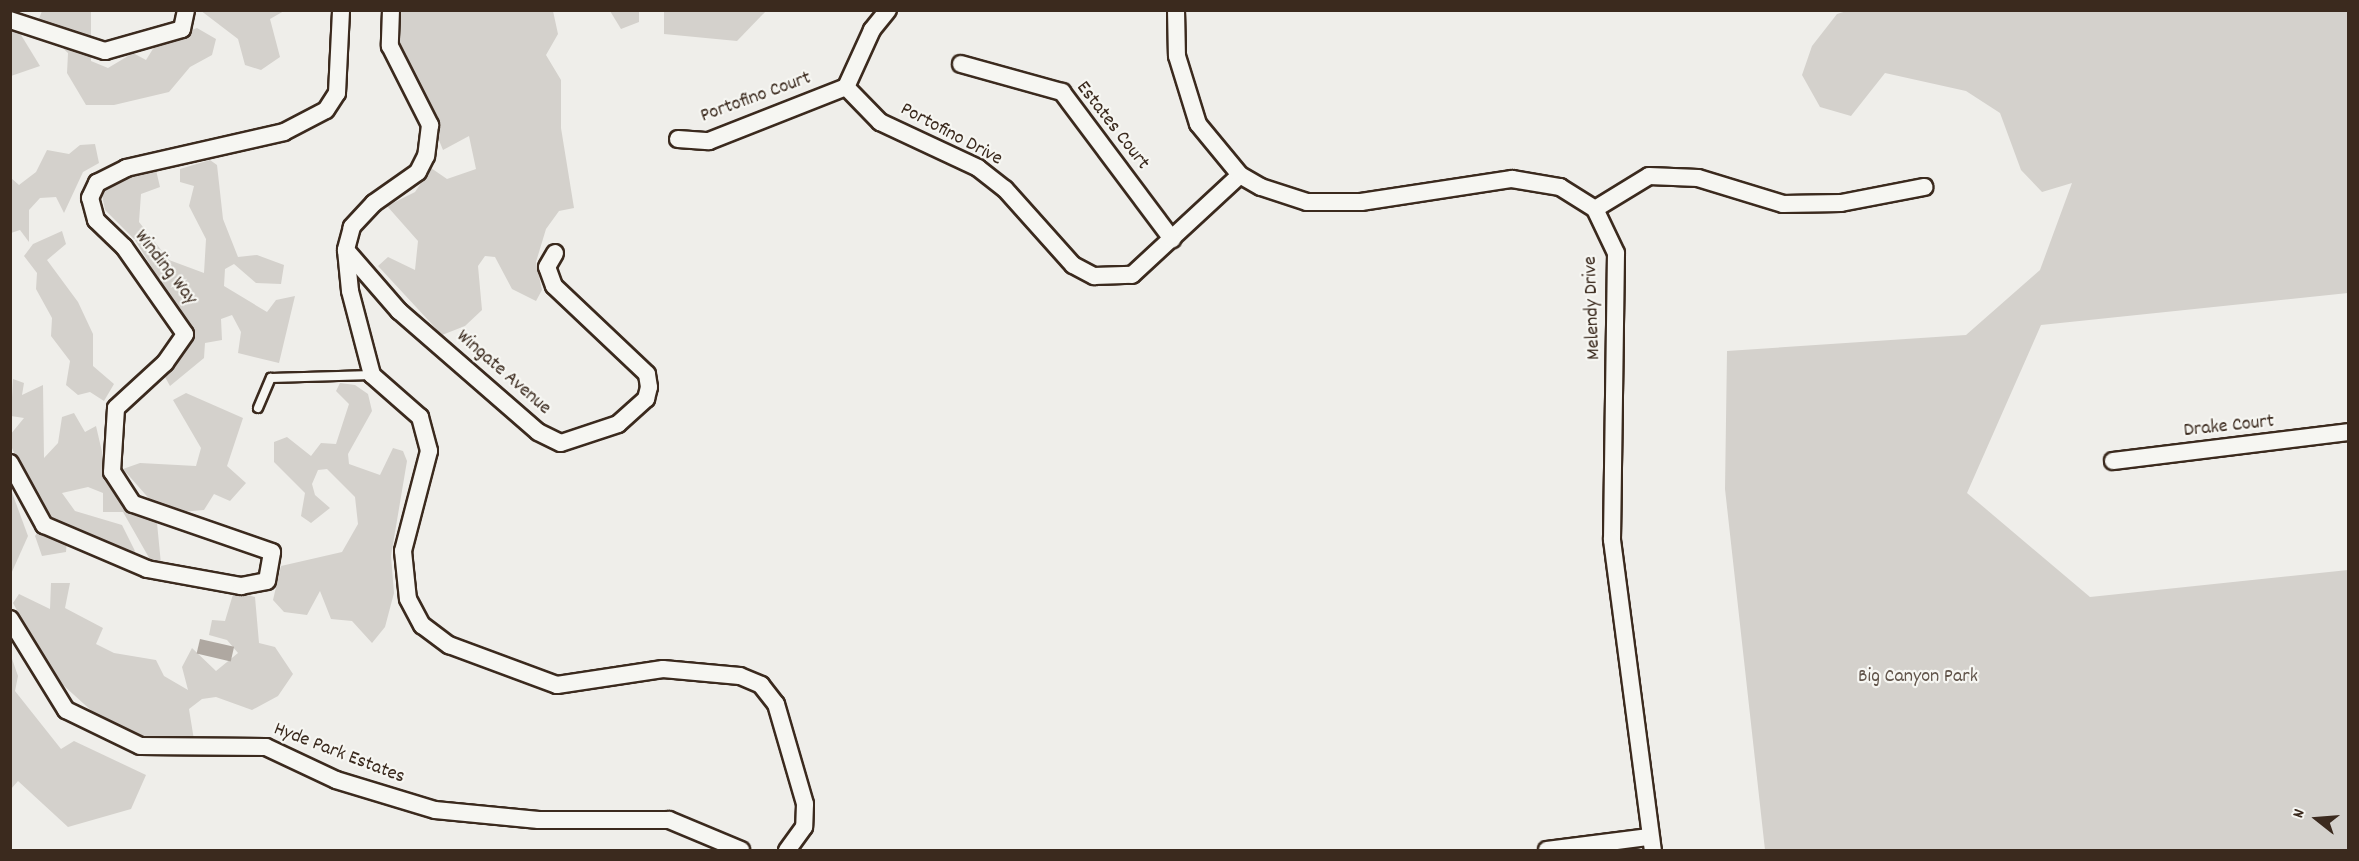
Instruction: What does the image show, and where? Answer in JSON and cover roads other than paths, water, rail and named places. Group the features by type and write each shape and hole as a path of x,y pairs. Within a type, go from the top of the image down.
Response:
{"street":[{"path":"10,20 105,51 182,29 186,10"},
{"name":"Winding Way","path":"10,464 44,525 147,569 241,586 267,581 272,552 133,504 112,472 116,408 165,363 184,334 124,247 96,219 90,198 97,183 126,168 284,132 326,110 337,93 341,10"},
{"path":"391,10 390,46 430,125 426,156 418,172 374,203 352,227 346,250 350,291 372,375 425,427 429,451 425,478 403,551 408,599 422,625 467,653 558,685 663,669 740,676 761,685 776,704 805,804 804,827 787,850"},
{"path":"846,87 872,30 888,10"},
{"path":"1176,10 1177,56 1187,97 1198,124 1240,175 1307,202 1361,202 1512,179 1560,187 1595,209 1649,176 1698,178 1783,204 1841,203 1924,187"},
{"name":"Estates Court","path":"961,64 1062,92 1172,239"},
{"name":"Portofino Court","path":"678,139 709,141 846,87"},
{"name":"Portofino Drive","path":"846,87 880,122 978,168 1005,189 1073,265 1094,276 1132,275 1240,175"},
{"name":"Melendy Drive","path":"1595,209 1616,253 1612,540 1644,758 1651,844"},
{"name":"Wingate Avenue","path":"346,250 399,311 538,432 561,443 618,424 646,399 649,387 647,374 554,286 547,267 555,253"},
{"name":"Drake Court","path":"2113,461 2349,432"},
{"name":"Hyde Park Estates","path":"10,619 66,710 140,746 193,750 252,745 336,780 435,810 538,820 669,820 741,850"},
{"path":"1547,850 1651,844"}],"lane":[{"path":"258,408 271,378 372,375"}],"park label":[{"name":"Big Canyon Park","path":"1918,677"}]}
